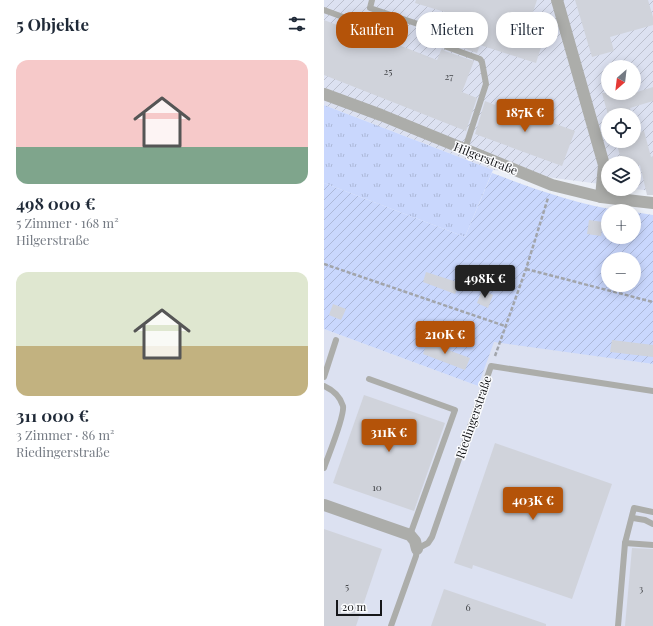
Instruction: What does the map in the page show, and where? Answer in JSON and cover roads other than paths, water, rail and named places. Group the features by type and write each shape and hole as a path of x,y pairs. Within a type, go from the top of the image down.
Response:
{"street":[{"path":"557,0 604,166 601,197"},
{"name":"Hilgerstraße","path":"324,94 381,115 552,185 601,197 653,203"},
{"path":"324,505 410,535 415,541 417,549"}],"lane":[{"path":"372,0 370,8 416,23"},
{"path":"324,10 336,14"},
{"path":"450,48 480,59 482,62 486,84 465,149"},
{"path":"324,377 336,340"},
{"name":"Riedingerstraße","path":"417,549 428,543 432,536 491,366 653,391"},
{"path":"369,379 455,410 410,535"},
{"path":"324,386 334,392 339,398 343,412 324,468"},
{"path":"618,626 625,542 633,518 634,508 653,512"},
{"path":"633,518 653,524"},
{"path":"625,542 653,545"},
{"path":"391,626 415,560 417,549"}]}
